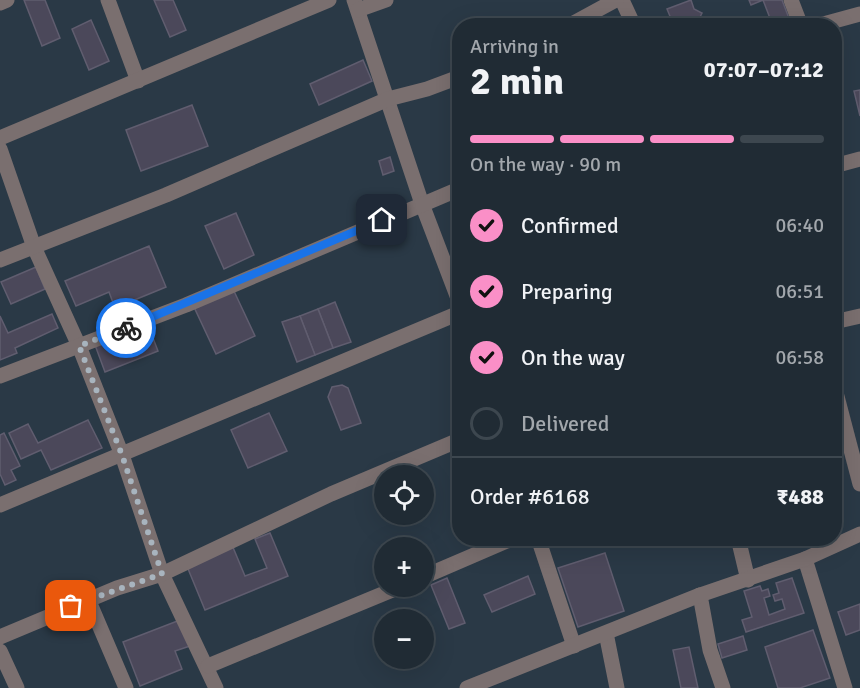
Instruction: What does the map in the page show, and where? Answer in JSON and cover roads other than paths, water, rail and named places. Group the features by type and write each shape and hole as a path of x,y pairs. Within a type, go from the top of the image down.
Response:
{"street":[{"path":"0,3 7,0"},
{"path":"108,0 138,81"},
{"path":"0,138 329,0"},
{"path":"386,0 356,5 422,204 452,282"},
{"path":"583,18 616,0"},
{"path":"622,0 630,18"},
{"path":"790,0 798,18"},
{"path":"842,19 860,14"},
{"path":"0,260 166,195 388,99 452,80"},
{"path":"0,149 34,247 79,346 122,455 162,574 208,666 216,688"},
{"path":"842,164 860,159"},
{"path":"0,376 186,305 452,192"},
{"path":"0,505 452,316"},
{"path":"842,320 860,316"},
{"path":"842,415 860,484"},
{"path":"0,637 88,599 162,574 331,494 452,443"},
{"path":"842,542 860,534"},
{"path":"434,572 495,546"},
{"path":"541,546 574,646"},
{"path":"740,546 748,580"},
{"path":"477,686 700,595 748,580 834,546"},
{"path":"805,559 845,688"},
{"path":"700,595 710,650 723,688"},
{"path":"208,666 375,597"},
{"path":"88,599 126,688"},
{"path":"606,633 617,688"},
{"path":"0,651 17,688"}]}
